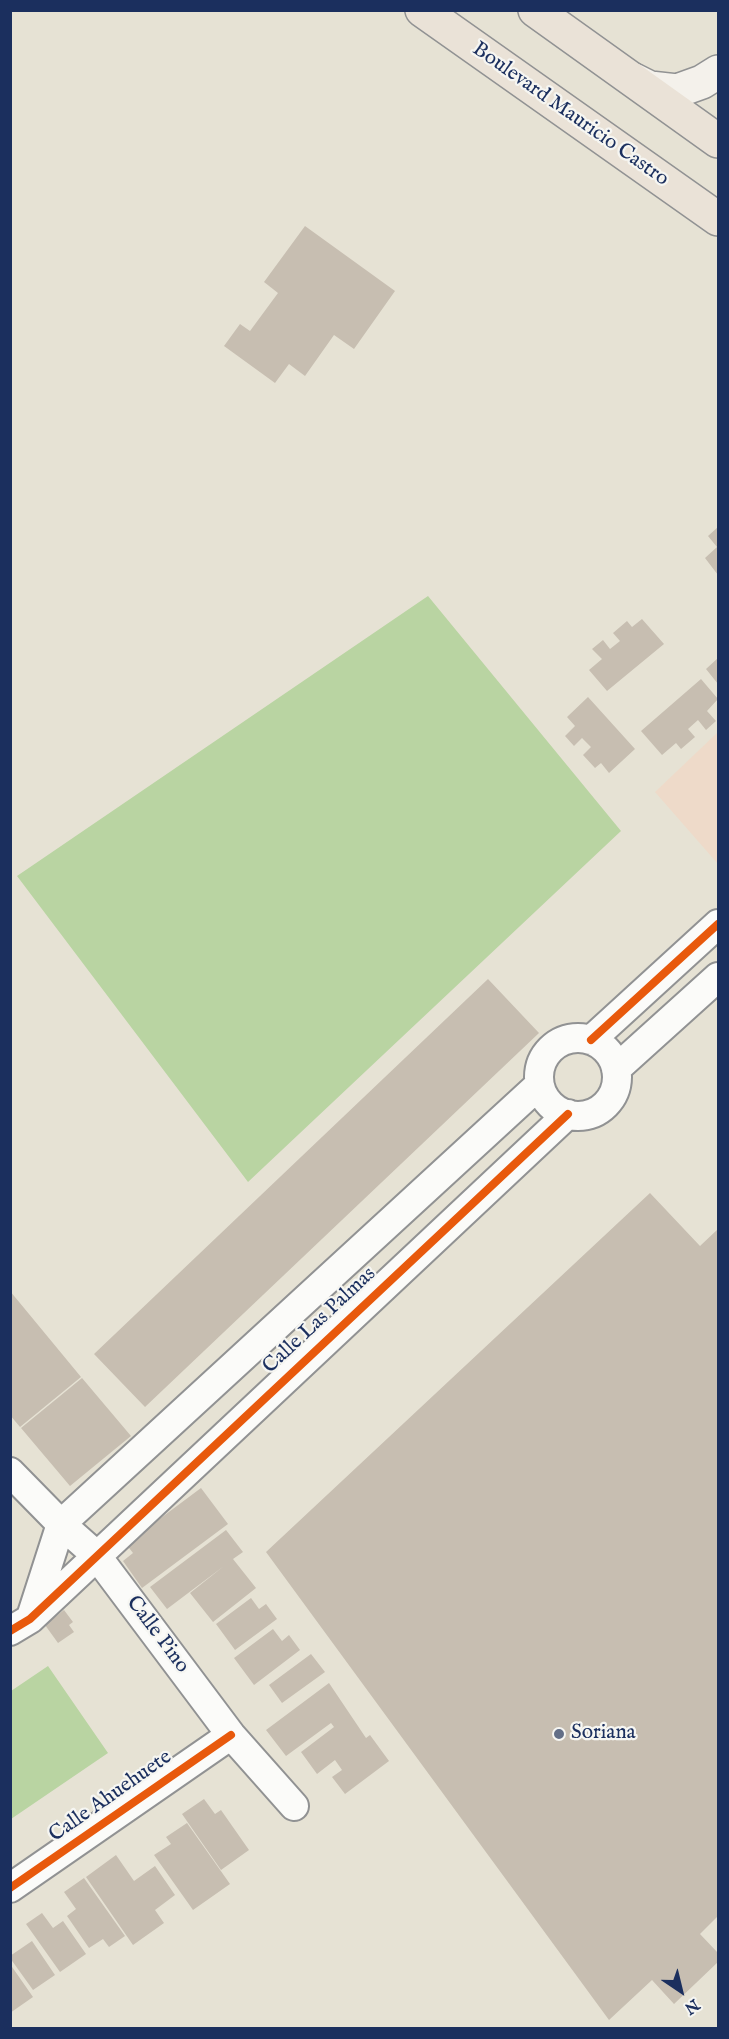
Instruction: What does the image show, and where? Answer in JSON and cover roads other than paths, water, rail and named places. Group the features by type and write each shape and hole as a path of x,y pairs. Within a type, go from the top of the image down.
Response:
{"main road":[{"name":"Boulevard Mauricio Castro","path":"422,10 718,219"},
{"path":"535,10 718,141"},
{"path":"629,77 650,88 677,91 696,85 718,72"}],"street":[{"path":"591,1040 718,924"},
{"path":"616,1068 718,977"},
{"path":"573,1037 591,1040 609,1053 616,1068 616,1086 612,1096 604,1105 590,1114 568,1114 549,1104 539,1085 541,1062 557,1043 573,1037"},
{"name":"Calle Las Palmas","path":"61,1524 539,1085"},
{"name":"Calle Las Palmas","path":"20,1625 568,1114"},
{"name":"Calle Pino","path":"10,1472 61,1524 96,1555 231,1735 294,1806"},
{"path":"20,1625 61,1524"},
{"name":"Calle Ahuehuete","path":"10,1888 231,1735"}],"place":[{"name":"Soriana","path":"559,1734"}]}
